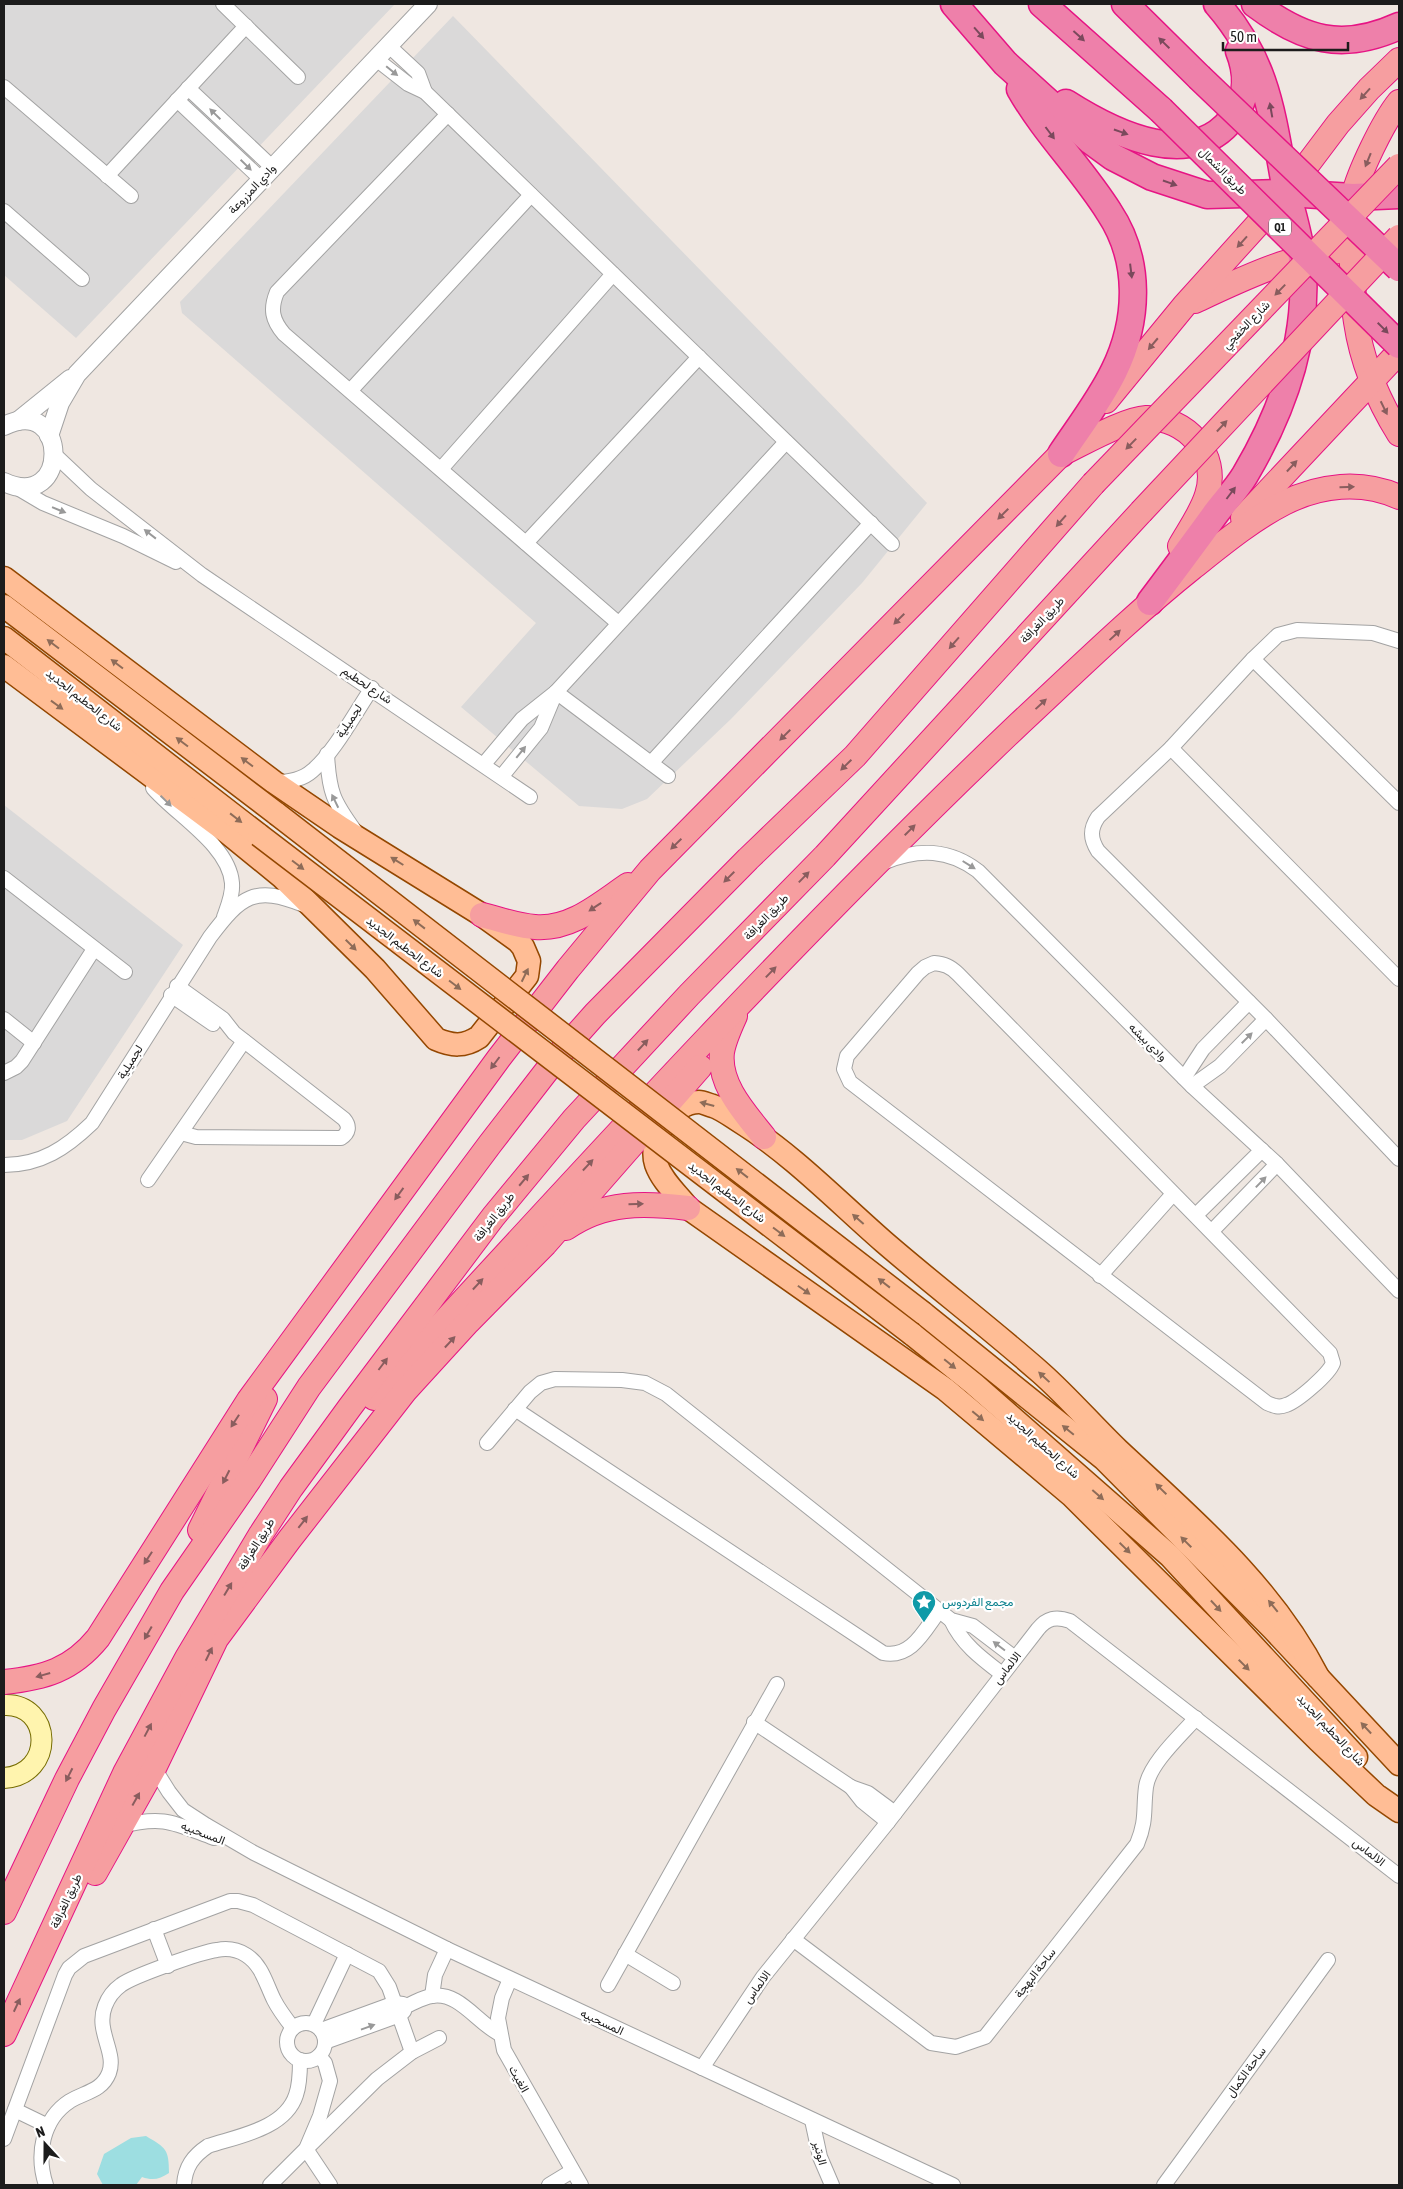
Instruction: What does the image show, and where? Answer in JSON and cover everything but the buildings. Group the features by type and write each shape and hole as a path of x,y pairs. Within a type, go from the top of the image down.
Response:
{"highway":[{"path":"954,4 1005,63 1091,141 1119,160 1152,177 1207,194 1286,193 1353,197 1399,195"},
{"name":"طريق الشمال","path":"1042,4 1161,110 1399,344"},
{"path":"1125,4 1399,268"},
{"path":"1255,4 1288,26 1322,38 1346,40 1371,36 1399,26"},
{"path":"1005,63 1077,110 1110,128 1176,146 1201,142 1213,137 1232,120 1239,109 1246,85 1243,60 1220,7"},
{"path":"1150,602 1244,476 1274,418 1286,390 1299,346 1304,297 1302,258 1286,193 1270,103 1262,76 1250,52 1220,7"},
{"path":"4,1682 44,1676 69,1665 86,1653 98,1638 249,1400 498,1058 568,969 650,870 1061,454 1184,306 1286,193 1338,124 1369,89 1399,60"},
{"path":"1005,63 1041,121 1109,212 1117,225 1131,266 1133,311 1124,348 1114,372 1061,454"},
{"path":"1399,102 1374,144 1353,197 1350,250 1356,321 1361,350 1371,381 1387,415 1399,434"},
{"name":"شارع الخفجي","path":"172,1591 249,1480 309,1387 490,1144 562,1051 595,1014 741,866 855,756 1093,484 1399,166"},
{"name":"طريق الغرافة","path":"4,2034 126,1774 187,1658 291,1488 493,1217 574,1120 689,996 825,856 1141,512 1399,237"},
{"path":"1184,306 1275,265 1302,258 1350,250 1399,252"},
{"path":"1211,553 1399,352"},
{"path":"1061,454 1122,425 1144,418 1168,420 1188,431 1203,449 1210,471 1208,494 1150,602"},
{"path":"291,1488 587,1166 738,1007 941,799 1150,602 1256,520 1305,494 1322,489 1349,486 1378,489 1399,496"},
{"path":"482,915 535,927 564,923 578,919 650,870"},
{"path":"738,1007 722,1054 726,1078 736,1102 764,1137"},
{"path":"31,1976 50,1953 154,1768 216,1639 289,1540 405,1391 468,1322 545,1244 698,1072 704,1057 704,1043"},
{"path":"545,1244 572,1224 604,1209 617,1206 648,1204 688,1208"},
{"path":"4,1912 94,1726 172,1591 216,1495 303,1324"}],"main road":[{"path":"4,578 274,782 482,915 523,947 529,961 527,976 479,1037 470,1043 458,1045 447,1044 436,1039 375,969 317,910 235,838 4,666"},
{"name":"شارع الحطيم الجديد","path":"4,606 277,814 923,1313 1104,1459 1318,1677 1399,1764"},
{"name":"شارع الحطيم الجديد","path":"4,638 912,1334 974,1384 1170,1556 1399,1804"},
{"path":"1318,1677 1303,1648 1281,1615 1211,1537 1118,1450 1042,1374 921,1274 764,1137 708,1104 698,1102 684,1106 673,1113 660,1130 654,1148 655,1162 663,1178 688,1208 945,1389 1071,1495 1318,1740 1376,1795 1399,1811"},
{"path":"4,1705 19,1707 33,1717 39,1726 42,1738 41,1748 36,1760 27,1771 14,1777 4,1778"}],"street":[{"path":"223,4 298,77"},
{"name":"وادي المزروعة","path":"9,422 77,374 428,4"},
{"path":"107,176 246,26"},
{"path":"389,46 418,73 425,92"},
{"path":"376,59 408,84 425,92 892,544"},
{"path":"4,87 131,196"},
{"path":"188,88 267,173"},
{"path":"177,100 267,173"},
{"path":"448,114 277,292 273,302 272,314 276,325 618,623"},
{"path":"351,390 532,195"},
{"path":"4,211 82,279"},
{"path":"441,469 613,274"},
{"path":"526,543 699,358"},
{"name":"وادي المزروعة","path":"50,436 60,404 77,374"},
{"path":"9,422 36,424 50,436 55,455 51,468 42,479 30,486 10,484"},
{"path":"484,764 522,719 556,692 786,442"},
{"name":"شارع لحطيم","path":"55,455 91,489 202,575 372,688 530,797"},
{"name":"شارع لحطيم","path":"10,484 43,503 123,536 202,575"},
{"path":"651,762 871,523"},
{"path":"1399,641 1373,633 1296,630 1278,635 1253,659 1172,748 1098,817 1093,825 1092,834 1093,843 1098,851 1266,1019 1399,1160"},
{"path":"1253,659 1399,803"},
{"name":"لجميلية","path":"274,782 284,782 303,777 312,772 327,754 372,688"},
{"path":"556,692 668,776"},
{"path":"502,776 540,728 547,716 556,692"},
{"path":"1172,748 1399,979"},
{"path":"327,754 328,778 334,799 362,840"},
{"name":"لجميلية","path":"136,763 156,792 216,848 227,864 232,883 232,893 224,918"},
{"name":"وادى بيشه","path":"873,868 909,853 934,852 946,854 963,861 986,878 1188,1082 1277,1164 1399,1291"},
{"path":"4,878 125,972"},
{"name":"لجميلية","path":"4,1165 33,1162 50,1155 71,1143 92,1123 174,991 224,918 242,902 263,894 284,897 317,910"},
{"path":"4,1074 22,1061 94,949"},
{"path":"934,963 952,967 1173,1194 1196,1215 1330,1353 1333,1363 1328,1372 1290,1404 1279,1407 1267,1403 1100,1276 856,1086 846,1076 845,1062 918,973 934,963"},
{"path":"174,991 215,1025 239,1037 344,1119 348,1130 346,1135 341,1138 196,1137 180,1133"},
{"path":"1188,1082 1203,1049 1249,1002"},
{"path":"4,1019 34,1043"},
{"path":"1188,1082 1220,1066 1266,1019"},
{"path":"148,1180 180,1133 239,1037"},
{"path":"1196,1215 1262,1150"},
{"path":"1212,1231 1277,1164"},
{"path":"1100,1276 1173,1194"},
{"path":"487,1443 535,1386 555,1379 634,1381 656,1388 938,1611 951,1620 973,1626 1015,1658"},
{"path":"515,1409 883,1653 900,1654 908,1650 938,1611"},
{"name":"الالماس","path":"702,2068 758,1984 793,1939 892,1817 1002,1674 1044,1622 1052,1618 1070,1620 1399,1876"},
{"path":"951,1620 970,1649 1002,1674"},
{"path":"608,1985 777,1684"},
{"name":"ساحة البهجة","path":"793,1939 931,2043 956,2046 985,2037 1137,1844 1144,1828 1146,1786 1154,1767 1196,1718"},
{"path":"754,1722 851,1787 862,1801 892,1817"},
{"name":"المسحبيه","path":"154,1768 183,1810 206,1826 254,1853 447,1950 953,2185"},
{"name":"المسحبيه","path":"121,1826 142,1821 159,1820 178,1823 254,1853"},
{"path":"4,2139 64,1975 69,1968 84,1956 222,1904 238,1901 253,1905 379,1971 387,1981 400,2008 412,2052"},
{"path":"154,1929 168,1966"},
{"path":"46,2185 40,2161 42,2143 48,2126 57,2112 70,2101 96,2090 110,2072 111,2061 102,2021 104,2008 111,1995 120,1986 133,1979 215,1950 236,1951 246,1955 260,1970 275,2001 293,2028"},
{"path":"432,1996 435,1975 447,1950"},
{"path":"306,2149 329,2090 328,2072 319,2056 320,2032 347,1954"},
{"path":"625,1954 673,1983"},
{"name":"ساحة الكمال","path":"1164,2185 1328,1960"},
{"name":"الغيث","path":"510,1979 502,1998 498,2018 504,2050 581,2185"},
{"path":"319,2056 310,2060 300,2060 294,2057 288,2046 289,2034 293,2028 302,2023 320,2032 400,2008 432,1996 454,2000 464,2006 484,2026 500,2034"},
{"path":"270,2185 377,2079 412,2052 439,2038"},
{"path":"184,2185 187,2167 208,2146 271,2124 282,2117 296,2096 299,2083 300,2060"},
{"path":"15,2110 48,2126"},
{"name":"الوتير","path":"812,2120 820,2157 832,2185"},
{"path":"306,2149 330,2185"},
{"path":"549,2185 572,2171"}],"shaded area":[{"path":"4,4 395,4 76,338 4,275"},
{"path":"453,16 927,503 862,583 731,719 647,799 622,809 579,806 461,707 536,623 182,313 180,302"},
{"path":"4,805 183,945 67,1121 22,1140 4,1140"}],"water":[{"path":"146,2136 165,2150 169,2173 156,2179 142,2177 136,2185 103,2185 97,2174 104,2154 131,2138"}],"place":[{"name":"مجمع الفردوس","path":"924,1623"}]}
